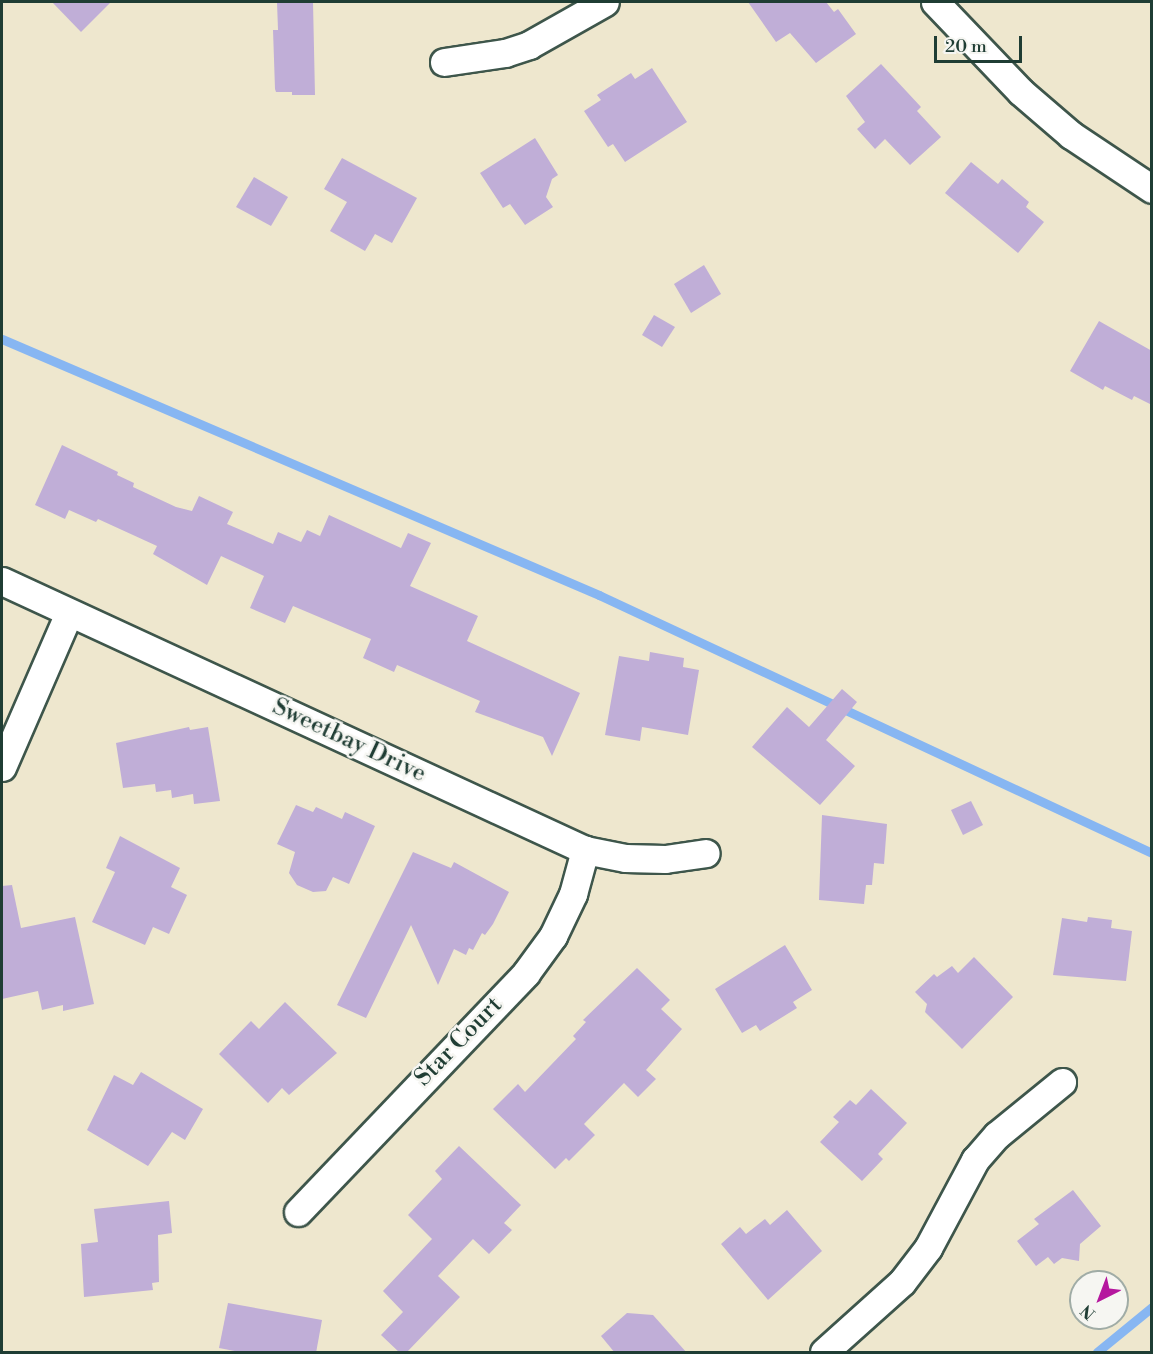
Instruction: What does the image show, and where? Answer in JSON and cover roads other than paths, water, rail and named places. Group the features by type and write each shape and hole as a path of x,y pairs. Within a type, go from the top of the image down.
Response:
{"street":[{"path":"444,62 505,53 530,45 605,2"},
{"path":"935,2 1054,121 1152,189"},
{"name":"Sweetbay Drive","path":"2,581 585,850 625,858 665,859 706,853"},
{"path":"2,767 69,613"},
{"name":"Star Court","path":"298,1212 526,973 553,936 573,894 585,850"},
{"path":"824,1353 902,1282 928,1248 975,1160 997,1135 1062,1082"}],"waterway":[{"path":"2,339 599,595 1152,853"},
{"path":"1097,1352 1152,1307"}]}
